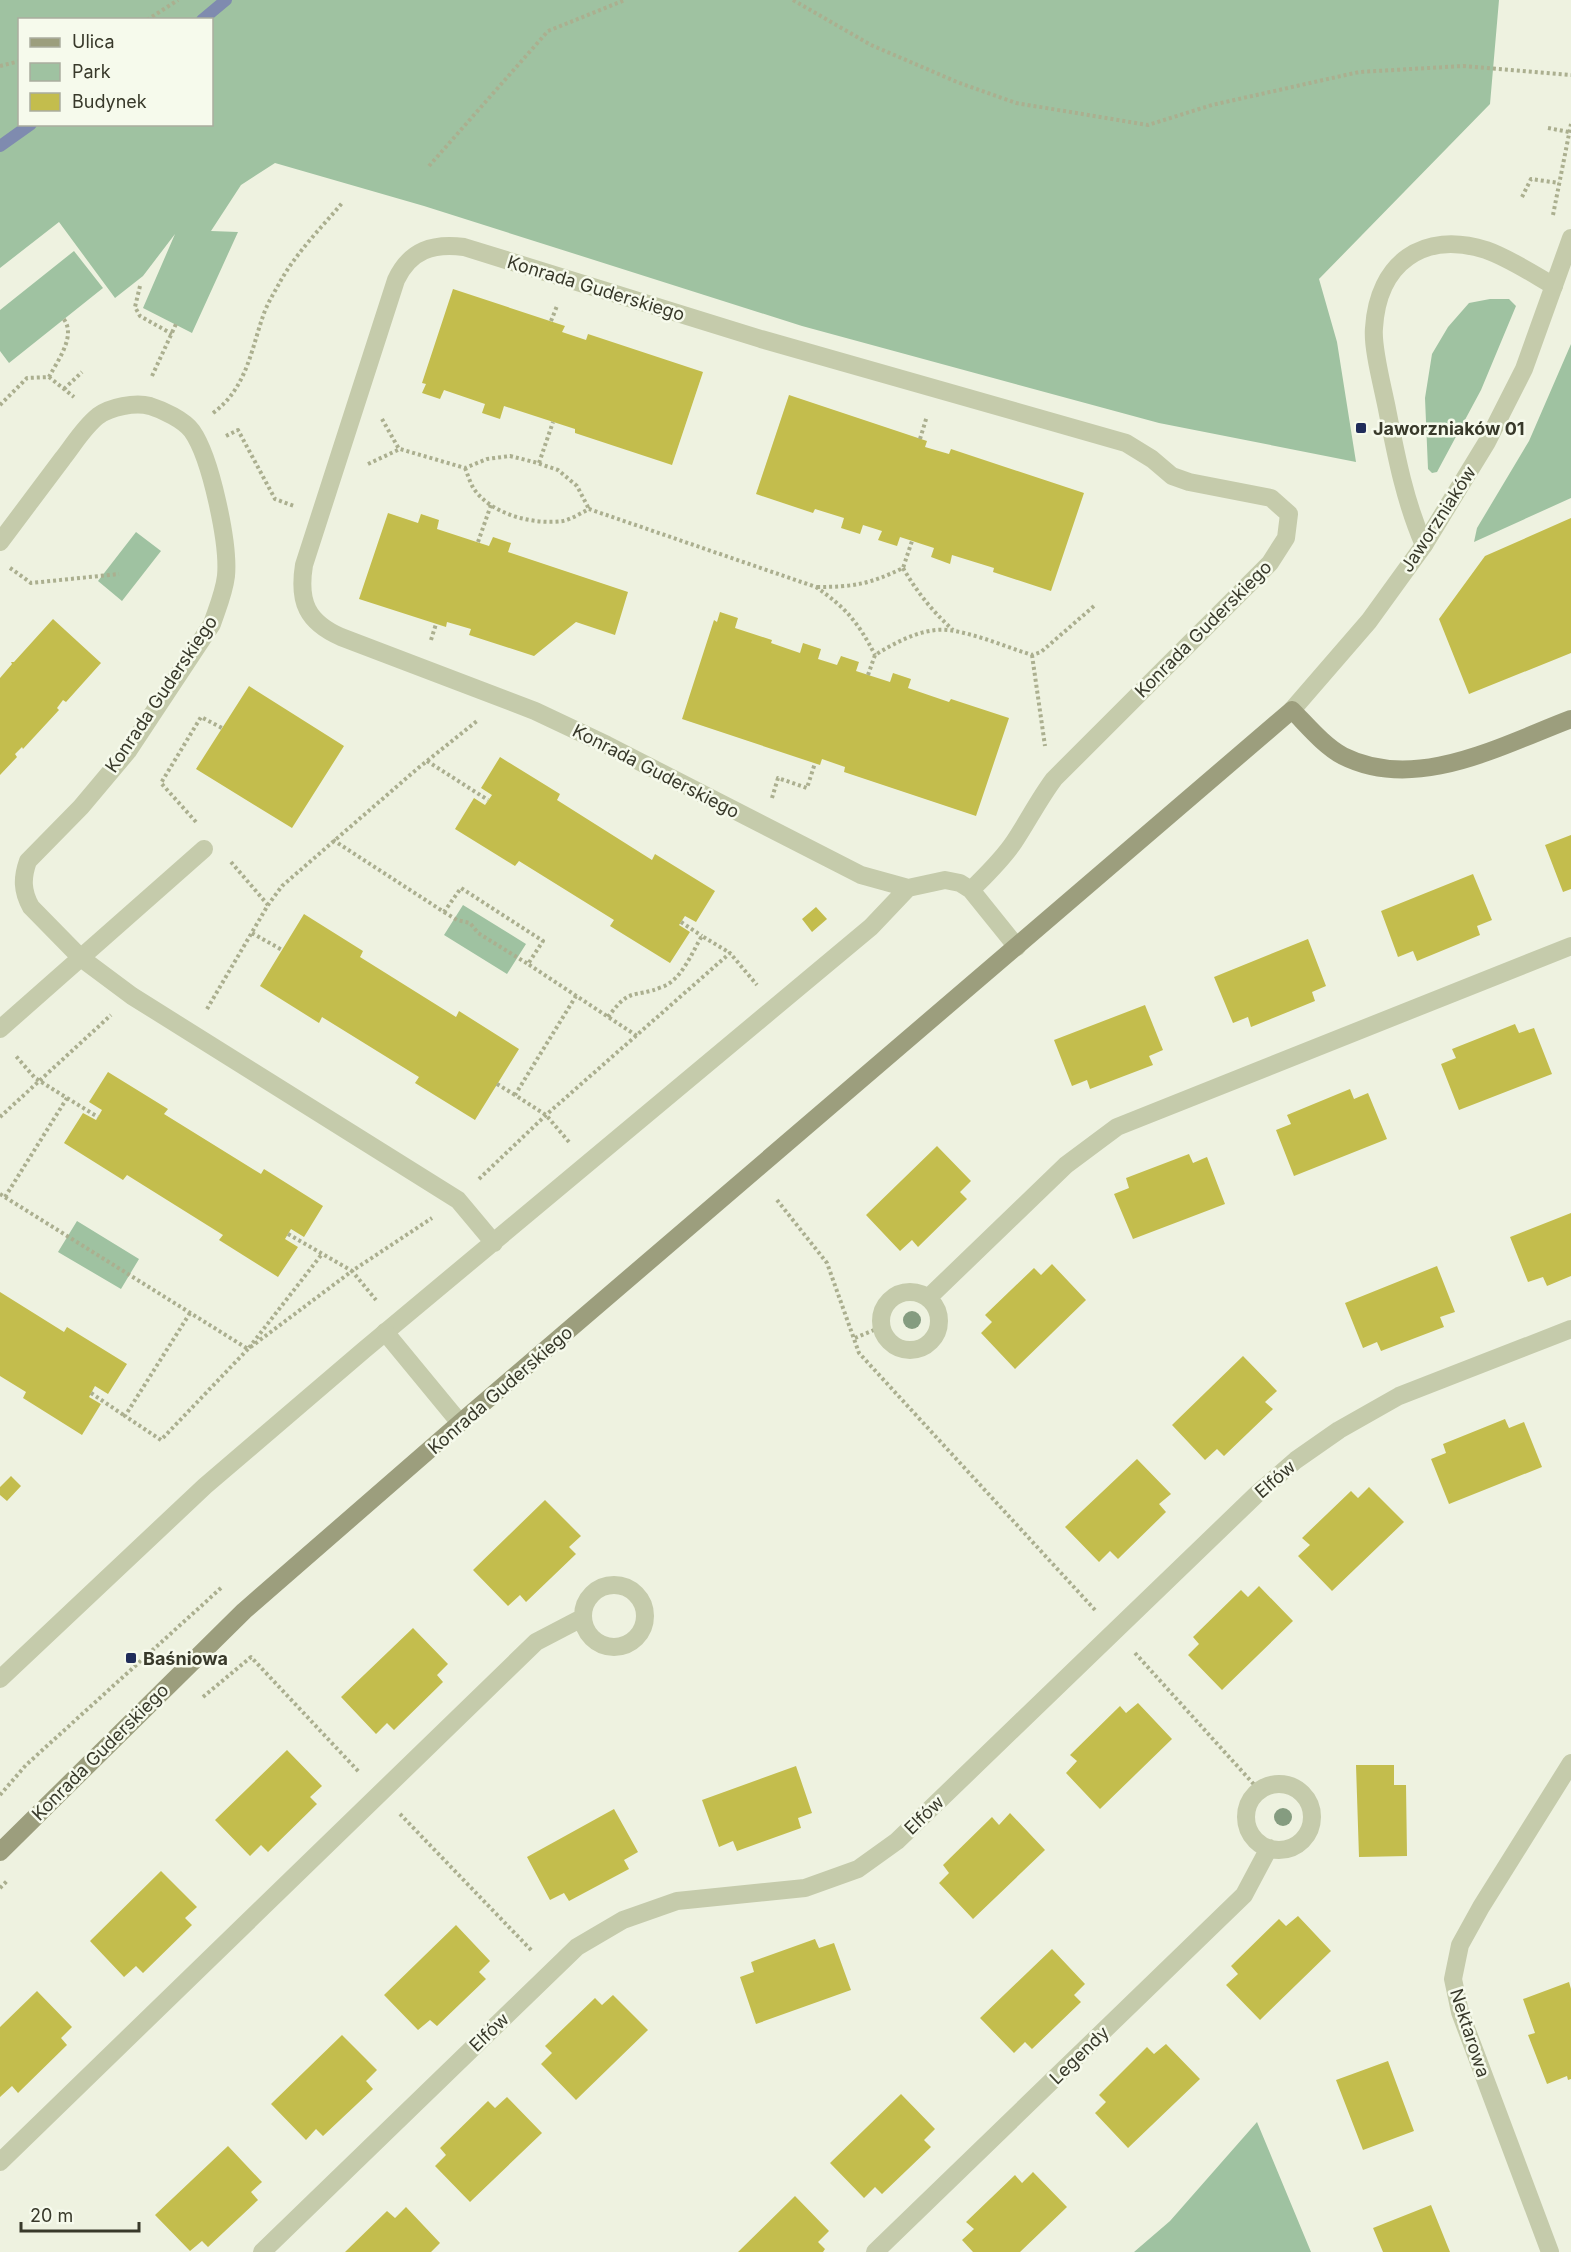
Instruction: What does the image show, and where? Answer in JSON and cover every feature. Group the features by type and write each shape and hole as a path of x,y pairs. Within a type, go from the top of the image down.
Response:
{"street":[{"name":"Jaworzniaków","path":"1292,710 1369,621 1424,545 1487,442 1524,369 1571,238"},
{"path":"1424,545 1411,515 1391,429 1373,330 1378,303 1391,271 1414,252 1449,242 1487,250 1554,286"},
{"name":"Konrada Guderskiego","path":"446,244 464,247 761,339 1126,443 1152,459 1172,476 1189,482 1270,498 1289,514 1286,538 1270,563 1054,779 1038,800 1014,843 971,890 960,883 945,880 908,888 861,875 607,745 507,700 325,630 312,617 304,603 301,584 304,565 400,271 412,257 428,248 446,244"},
{"path":"0,542 81,434 99,415 126,405 145,405 162,410 191,429"},
{"name":"Konrada Guderskiego","path":"191,429 201,448 215,498 225,549 226,578 212,624 128,751 81,807 28,861 23,886 26,898 31,907 81,958 132,996 458,1200 494,1243"},
{"path":"1292,710 1341,755 1366,765 1397,771 1457,762 1571,719"},
{"name":"Konrada Guderskiego","path":"0,1852 244,1611 1292,710"},
{"path":"0,1029 204,849"},
{"path":"0,1679 205,1486 871,927 908,888"},
{"path":"971,890 1017,947"},
{"path":"928,1298 1066,1165 1117,1127 1571,946"},
{"path":"909,1292 919,1293 935,1304 940,1322 938,1331 926,1346 918,1350 899,1349 885,1336 881,1327 884,1307 899,1294 909,1292"},
{"name":"Elfów","path":"262,2252 577,1947 623,1920 677,1901 805,1888 858,1869 897,1841 1258,1493 1296,1460 1339,1430 1399,1396 1571,1329"},
{"path":"386,1332 460,1423"},
{"path":"0,2162 536,1642 582,1618"},
{"name":"Nektarowa","path":"1550,2252 1460,2012 1453,1979 1460,1945 1480,1907 1571,1763"},
{"path":"1279,1784 1289,1785 1306,1798 1312,1817 1310,1827 1298,1844 1289,1848 1269,1848 1252,1836 1248,1827 1248,1807 1260,1790 1279,1784"},
{"name":"Legendy","path":"875,2252 1244,1895 1269,1848"}],"path":[{"path":"150,18 178,0"},
{"path":"429,166 548,31 625,0"},
{"path":"794,0 871,45 957,82 1016,103 1148,125 1212,105 1359,72 1463,66 1571,75"},
{"path":"0,66 18,62"},
{"path":"1551,225 1571,124"},
{"path":"1548,128 1569,132"},
{"path":"1522,197 1531,179 1559,183"},
{"path":"191,429 218,409 236,390 247,367 264,312 281,280 304,248 343,202"},
{"path":"140,286 135,307 140,316 172,334"},
{"path":"551,321 556,306 563,308"},
{"path":"49,377 70,334 68,324 63,318"},
{"path":"152,377 176,324"},
{"path":"64,389 82,372"},
{"path":"0,405 27,378 49,377 99,415"},
{"path":"920,439 931,407"},
{"path":"539,463 553,422"},
{"path":"240,435 275,499"},
{"path":"331,482 400,449 465,468 487,459 510,456 539,463 558,470 577,486 589,509 816,587 848,612 861,628 875,654"},
{"path":"465,468 475,490 491,505 515,516 540,522 566,520 589,509"},
{"path":"478,542 491,505"},
{"path":"816,587 846,587 876,581 903,568 912,541"},
{"path":"8,566 31,583 118,574"},
{"path":"903,568 916,591 933,612 953,630"},
{"path":"868,675 875,654 899,640 925,632 953,630 1032,655 1041,652 1094,606"},
{"path":"1032,655 1045,747"},
{"path":"192,1034 268,904 282,886 427,761 483,717 493,713 507,700"},
{"path":"198,824 161,783 201,717 222,728"},
{"path":"427,761 488,800"},
{"path":"771,801 778,778 807,788 815,763"},
{"path":"333,840 457,920 470,923 478,933 637,1036"},
{"path":"230,861 268,904"},
{"path":"444,912 461,888 543,941 528,964"},
{"path":"681,922 730,953 746,972"},
{"path":"252,933 282,950"},
{"path":"608,1017 618,1003 627,996 664,987 673,980 682,970 702,936"},
{"path":"248,1349 352,1271 458,1200 546,1115 730,953"},
{"path":"0,1117 132,996"},
{"path":"515,1095 576,996"},
{"path":"27,1069 40,1081 98,1117"},
{"path":"497,1084 546,1115 566,1137"},
{"path":"5,1197 67,1098"},
{"path":"0,1194 248,1349"},
{"path":"777,1200 827,1263 859,1353 1074,1588"},
{"path":"288,1234 352,1271 378,1302"},
{"path":"91,1393 161,1440 248,1349 322,1254"},
{"path":"125,1416 190,1313"},
{"path":"855,1338 881,1327"},
{"path":"0,1795 26,1765 221,1587"},
{"path":"251,1658 361,1774"},
{"path":"1155,1675 1260,1790"},
{"path":"411,1826 528,1946"}],"green space":[{"path":"0,0 1499,0 1490,104 1319,279 1337,342 1356,462 1159,423 802,326 424,206 275,163 241,185 211,231 238,232 192,333 143,308 175,234 143,276 115,298 59,222 0,268"},
{"path":"74,251 103,288 9,363 0,351 0,310"},
{"path":"1490,299 1509,299 1516,306 1481,390 1437,472 1432,473 1428,469 1425,398 1432,354 1448,327 1469,303"},
{"path":"1571,344 1571,498 1474,542 1477,528 1529,441"},
{"path":"136,532 161,551 122,601 98,581"},
{"path":"463,905 526,944 507,974 444,935"},
{"path":"77,1221 139,1259 121,1289 58,1252"},
{"path":"1257,2122 1311,2252 1134,2252 1170,2221"}],"building":[{"path":"453,289 565,326 562,332 586,340 588,334 703,372 672,465 575,433 575,429 504,406 500,419 482,413 485,404 444,390 440,399 422,393 426,384 422,383"},
{"path":"789,395 927,441 925,447 949,454 951,449 1084,493 1051,591 993,572 994,568 952,555 950,564 931,557 934,548 900,537 897,546 878,540 882,531 863,525 860,534 841,528 844,518 815,509 813,513 756,494"},
{"path":"388,513 418,523 421,514 439,520 437,529 489,546 493,537 511,543 508,552 628,592 615,635 576,622 534,656 469,635 471,629 447,622 446,627 359,599"},
{"path":"1571,518 1571,653 1469,694 1439,619 1485,556"},
{"path":"720,612 738,618 735,628 772,640 771,643 800,653 803,643 821,649 818,659 837,665 841,656 859,662 856,671 890,682 893,673 911,679 908,688 1009,718 976,816 844,772 845,767 822,759 820,765 682,719 714,620 717,622"},
{"path":"53,619 101,663 66,702 63,700 57,708 59,710 23,749 22,747 15,754 17,757 0,775 0,678 12,664 11,662 14,662"},
{"path":"249,686 344,746 292,828 196,769"},
{"path":"500,757 560,794 557,800 652,860 655,854 715,891 696,922 685,916 679,925 690,932 670,963 610,926 614,920 519,861 515,866 455,829 474,798 485,805 492,795 481,788"},
{"path":"1571,835 1571,889 1563,892 1545,845"},
{"path":"1473,874 1492,920 1477,926 1480,935 1417,961 1413,951 1398,957 1381,911"},
{"path":"816,907 827,919 812,932 802,919"},
{"path":"304,914 363,951 360,957 456,1017 459,1011 519,1049 475,1120 415,1083 419,1077 322,1017 319,1023 260,986"},
{"path":"1308,939 1326,986 1312,992 1315,1001 1251,1027 1248,1017 1233,1023 1214,977"},
{"path":"1145,1005 1163,1050 1149,1056 1153,1065 1090,1089 1087,1080 1072,1086 1054,1040"},
{"path":"1515,1024 1519,1033 1534,1028 1552,1074 1459,1110 1441,1064 1456,1058 1452,1049"},
{"path":"108,1072 168,1109 164,1114 261,1174 264,1169 323,1206 304,1237 291,1229 285,1239 298,1247 278,1277 219,1240 223,1235 127,1175 123,1180 64,1143 83,1113 96,1120 98,1117 102,1110 89,1102"},
{"path":"1350,1089 1354,1099 1368,1093 1387,1139 1294,1176 1276,1130 1291,1124 1287,1115"},
{"path":"937,1146 971,1181 960,1192 967,1199 918,1247 912,1240 900,1251 866,1215"},
{"path":"1189,1154 1193,1163 1207,1157 1225,1204 1133,1239 1114,1194 1129,1188 1126,1178"},
{"path":"1571,1213 1571,1276 1547,1286 1543,1277 1528,1282 1510,1237"},
{"path":"1052,1264 1086,1300 1015,1369 981,1333 992,1322 985,1315 1034,1268 1041,1275"},
{"path":"1437,1266 1455,1312 1440,1317 1444,1327 1381,1351 1377,1342 1363,1348 1345,1303"},
{"path":"0,1292 64,1332 67,1327 127,1364 108,1394 95,1386 89,1397 101,1404 82,1435 23,1398 26,1392 0,1376"},
{"path":"1243,1356 1277,1391 1265,1402 1273,1409 1224,1456 1217,1449 1205,1460 1172,1425"},
{"path":"1505,1419 1509,1428 1524,1422 1542,1467 1449,1504 1431,1459 1446,1453 1443,1444"},
{"path":"1137,1459 1171,1494 1159,1504 1166,1512 1118,1559 1110,1551 1099,1562 1065,1527"},
{"path":"11,1476 21,1486 7,1501 0,1495 0,1487"},
{"path":"1369,1487 1404,1522 1332,1591 1298,1556 1310,1545 1302,1538 1351,1491 1358,1498"},
{"path":"545,1500 581,1536 569,1547 576,1554 526,1602 520,1595 508,1606 473,1570"},
{"path":"1259,1586 1293,1621 1222,1690 1188,1655 1199,1644 1193,1637 1241,1590 1248,1597"},
{"path":"413,1628 448,1664 437,1675 443,1682 394,1730 387,1723 376,1734 341,1697"},
{"path":"1138,1703 1172,1739 1100,1809 1066,1773 1077,1761 1070,1755 1120,1706 1126,1713"},
{"path":"287,1750 322,1786 310,1797 317,1804 268,1852 261,1845 250,1856 215,1820"},
{"path":"1356,1765 1394,1765 1394,1785 1406,1785 1407,1856 1359,1857"},
{"path":"796,1766 812,1813 798,1818 801,1828 737,1851 733,1841 719,1847 702,1800"},
{"path":"614,1809 638,1852 624,1860 629,1869 569,1901 564,1893 550,1900 527,1857"},
{"path":"1010,1813 1045,1850 973,1919 939,1883 949,1873 943,1865 992,1817 999,1825"},
{"path":"161,1871 197,1907 185,1918 192,1925 143,1973 136,1966 124,1977 90,1941"},
{"path":"1298,1916 1331,1951 1260,2020 1226,1985 1238,1974 1231,1966 1279,1919 1286,1926"},
{"path":"456,1925 490,1961 479,1972 486,1979 437,2026 430,2020 418,2030 384,1995"},
{"path":"815,1939 819,1948 834,1943 851,1990 756,2024 740,1977 754,1972 751,1962"},
{"path":"1052,1949 1085,1984 1074,1995 1081,2002 1032,2049 1025,2042 1014,2053 980,2018"},
{"path":"1569,1982 1571,1989 1571,2079 1568,2080 1567,2076 1547,2084 1528,2035 1535,2033 1523,1999"},
{"path":"37,1991 72,2027 61,2038 67,2045 18,2093 12,2086 0,2097 0,2027"},
{"path":"613,1995 648,2030 576,2100 541,2064 552,2053 545,2046 595,1998 602,2005"},
{"path":"342,2035 377,2070 366,2081 373,2089 323,2136 316,2129 306,2140 271,2104"},
{"path":"1166,2044 1200,2079 1128,2148 1095,2113 1106,2102 1099,2095 1147,2047 1154,2054"},
{"path":"1388,2061 1414,2131 1363,2150 1336,2080"},
{"path":"901,2094 935,2129 924,2140 931,2147 882,2194 875,2187 864,2198 830,2163"},
{"path":"507,2097 542,2133 470,2202 435,2166 446,2155 440,2148 488,2101 495,2108"},
{"path":"228,2146 262,2182 251,2192 258,2200 208,2247 202,2241 190,2251 155,2215"},
{"path":"1033,2172 1067,2207 1020,2252 973,2252 962,2240 974,2229 966,2222 1015,2175 1022,2183"},
{"path":"795,2196 829,2231 818,2242 825,2249 823,2252 738,2252"},
{"path":"1431,2205 1450,2252 1383,2252 1373,2228"},
{"path":"406,2207 440,2243 431,2252 345,2252 387,2211 395,2218"}],"waterway":[{"path":"204,18 226,0"},
{"path":"0,146 28,126"}],"place":[{"name":"Jaworzniaków 01","path":"1361,428"},
{"name":"Baśniowa","path":"131,1658"}]}
